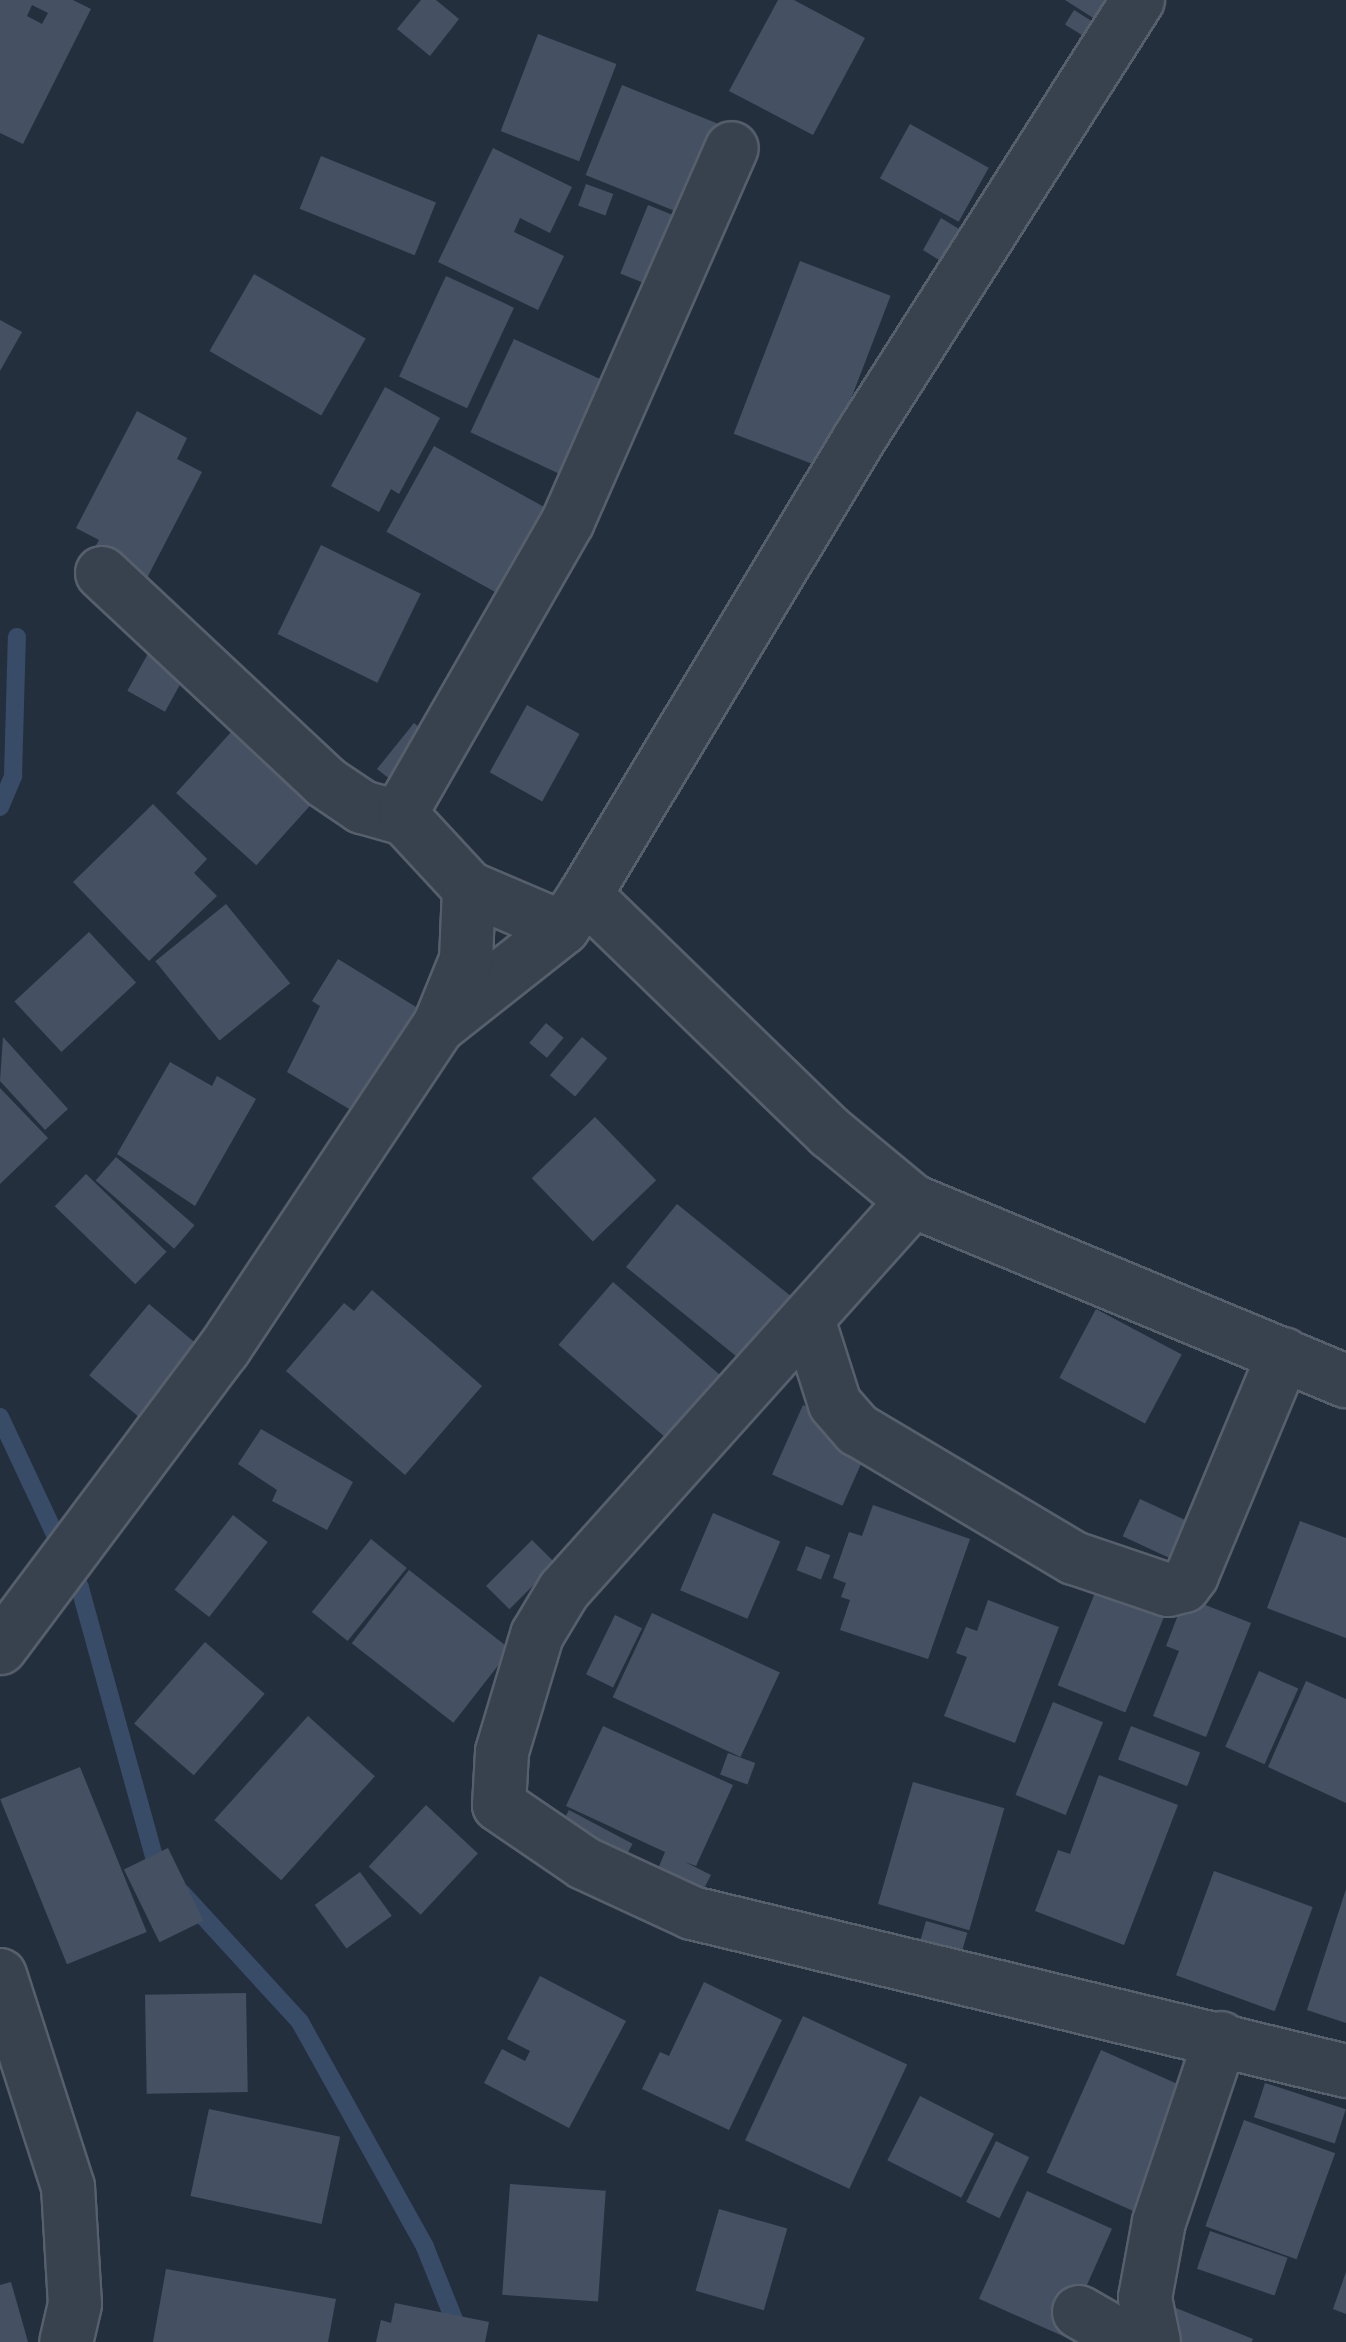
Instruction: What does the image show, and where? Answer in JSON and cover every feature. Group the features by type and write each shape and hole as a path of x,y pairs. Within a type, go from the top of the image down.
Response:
{"street":[{"path":"439,1026 574,912 860,439 1138,0"},
{"path":"406,819 406,804 568,520 732,148"},
{"path":"102,573 326,782 362,807 406,819 469,888 574,912 914,1201 1346,1381"},
{"path":"0,1648 224,1349 439,1026 466,960 469,888"},
{"path":"914,1201 564,1590 537,1636 502,1752 499,1805 584,1863 692,1914 1346,2070"},
{"path":"808,1319 835,1404 858,1430 1074,1558 1168,1590 1184,1586 1192,1574 1284,1354"},
{"path":"0,1975 68,2187 75,2304 66,2342"},
{"path":"1154,2342 1146,2298 1160,2222 1221,2038"},
{"path":"1079,2312 1131,2342"}],"building":[{"path":"0,0 73,0 91,9 23,144 0,133","holes":["32,5 48,13 42,24 27,16"]},
{"path":"421,0 436,0 459,19 430,56 397,29"},
{"path":"778,0 794,0 865,38 813,135 729,91"},
{"path":"1065,0 1127,0 1109,28"},
{"path":"1074,10 1105,29 1096,43 1065,24"},
{"path":"538,34 616,64 579,161 501,131"},
{"path":"622,85 740,133 703,223 586,175"},
{"path":"910,124 989,168 959,222 880,178"},
{"path":"493,148 572,187 550,233 520,218 514,232 564,256 538,310 438,262"},
{"path":"321,156 436,202 415,255 300,209"},
{"path":"586,184 613,194 605,216 578,206"},
{"path":"648,205 709,230 681,298 620,274"},
{"path":"941,218 964,232 973,281 923,250"},
{"path":"800,261 891,296 824,468 734,434"},
{"path":"254,274 366,338 321,416 210,351"},
{"path":"446,276 514,308 467,408 399,377"},
{"path":"0,320 22,332 0,371"},
{"path":"514,339 606,382 563,475 470,432"},
{"path":"385,387 440,418 399,494 391,489 379,512 331,486"},
{"path":"137,411 187,438 177,459 202,472 147,578 94,549 99,540 76,528"},
{"path":"434,446 549,510 501,595 386,532"},
{"path":"321,545 421,594 377,683 278,634"},
{"path":"155,641 193,662 165,712 127,691"},
{"path":"527,705 579,734 542,801 490,772"},
{"path":"241,721 321,793 256,865 176,793"},
{"path":"414,723 453,755 400,787 377,769"},
{"path":"153,804 207,859 194,873 217,896 149,961 73,882"},
{"path":"226,904 290,983 219,1041 155,961"},
{"path":"89,932 136,982 61,1052 14,1002"},
{"path":"338,959 434,1018 371,1122 287,1072 320,1006 312,1001"},
{"path":"546,1023 564,1038 547,1058 529,1043"},
{"path":"3,1037 68,1109 45,1130 0,1081"},
{"path":"582,1037 607,1058 575,1097 550,1075"},
{"path":"170,1062 212,1086 217,1076 256,1099 195,1206 117,1154"},
{"path":"0,1088 48,1138 0,1184"},
{"path":"595,1117 656,1180 593,1241 532,1178"},
{"path":"116,1157 194,1225 174,1249 96,1180"},
{"path":"86,1174 167,1252 135,1284 55,1206"},
{"path":"677,1204 815,1316 764,1379 626,1267"},
{"path":"613,1282 740,1392 685,1455 559,1345"},
{"path":"372,1290 482,1386 405,1475 286,1371 344,1303 354,1311"},
{"path":"149,1304 219,1363 160,1434 89,1375"},
{"path":"1096,1309 1182,1355 1145,1423 1059,1378"},
{"path":"803,1405 873,1436 842,1506 772,1474"},
{"path":"261,1429 353,1482 327,1530 272,1501 277,1490 238,1464"},
{"path":"1140,1499 1212,1532 1194,1570 1123,1536"},
{"path":"873,1505 970,1539 928,1659 840,1630 850,1600 841,1597 846,1583 833,1578 849,1532 862,1536"},
{"path":"713,1513 780,1542 747,1619 680,1590"},
{"path":"233,1515 268,1542 209,1617 175,1590"},
{"path":"1300,1521 1346,1538 1346,1638 1267,1608"},
{"path":"371,1539 407,1568 348,1641 312,1612"},
{"path":"532,1540 555,1563 509,1609 486,1586"},
{"path":"806,1546 830,1555 821,1580 797,1570"},
{"path":"409,1570 511,1649 453,1723 352,1643"},
{"path":"1103,1573 1171,1600 1125,1713 1058,1685"},
{"path":"1185,1597 1251,1623 1206,1737 1153,1716 1179,1651 1166,1646"},
{"path":"988,1600 1059,1627 1015,1743 944,1716 967,1657 956,1653 966,1627 977,1631"},
{"path":"652,1613 780,1673 740,1757 613,1697"},
{"path":"615,1615 642,1628 613,1687 586,1674"},
{"path":"205,1642 265,1694 194,1775 134,1724"},
{"path":"1259,1671 1298,1688 1265,1764 1225,1747"},
{"path":"1306,1681 1346,1699 1346,1803 1268,1767"},
{"path":"1053,1702 1103,1722 1066,1815 1016,1795"},
{"path":"308,1716 375,1776 281,1880 214,1820"},
{"path":"603,1726 733,1785 696,1866 685,1862 711,1875 699,1898 655,1876 665,1852 566,1806"},
{"path":"1131,1726 1200,1753 1187,1786 1118,1760"},
{"path":"728,1753 755,1763 747,1785 720,1775"},
{"path":"80,1767 147,1932 67,1964 0,1799"},
{"path":"1099,1775 1178,1805 1124,1945 1035,1911 1058,1850 1070,1854"},
{"path":"913,1782 1004,1808 969,1930 878,1904"},
{"path":"426,1805 478,1853 421,1915 369,1866"},
{"path":"569,1810 633,1844 624,1860 561,1826"},
{"path":"168,1848 204,1921 159,1942 124,1869"},
{"path":"1214,1871 1313,1907 1275,2011 1176,1975"},
{"path":"360,1872 392,1916 346,1949 315,1905"},
{"path":"1346,1889 1346,2023 1307,2010"},
{"path":"926,1921 967,1933 960,1958 919,1946"},
{"path":"540,1976 626,2021 569,2128 484,2083 502,2049 525,2061 530,2051 507,2039"},
{"path":"704,1982 782,2020 729,2130 642,2089 660,2052 669,2056"},
{"path":"246,1993 248,2092 147,2094 145,1995"},
{"path":"803,2016 907,2065 849,2189 745,2140"},
{"path":"1101,2050 1191,2090 1136,2212 1046,2172"},
{"path":"1265,2083 1346,2109 1335,2144 1254,2117"},
{"path":"920,2096 994,2134 961,2198 887,2160"},
{"path":"209,2109 340,2137 322,2224 190,2196"},
{"path":"1244,2120 1335,2153 1297,2259 1205,2226"},
{"path":"996,2141 1029,2157 999,2218 966,2202"},
{"path":"510,2184 606,2191 598,2301 502,2295"},
{"path":"1027,2191 1112,2229 1064,2337 979,2299"},
{"path":"719,2209 787,2229 764,2310 696,2291"},
{"path":"1210,2231 1288,2258 1275,2296 1197,2269"},
{"path":"166,2269 336,2299 328,2342 153,2342"},
{"path":"1346,2272 1346,2314 1333,2309"},
{"path":"11,2282 28,2342 0,2342 0,2285"},
{"path":"395,2303 489,2322 485,2342 376,2342 381,2320 391,2323"},
{"path":"1171,2306 1253,2339 1252,2342 1156,2342"}],"waterway":[{"path":"0,807 13,776 17,637"},
{"path":"0,1417 80,1588 156,1864 165,1873"},
{"path":"182,1893 300,2022 425,2247 463,2342"}]}
